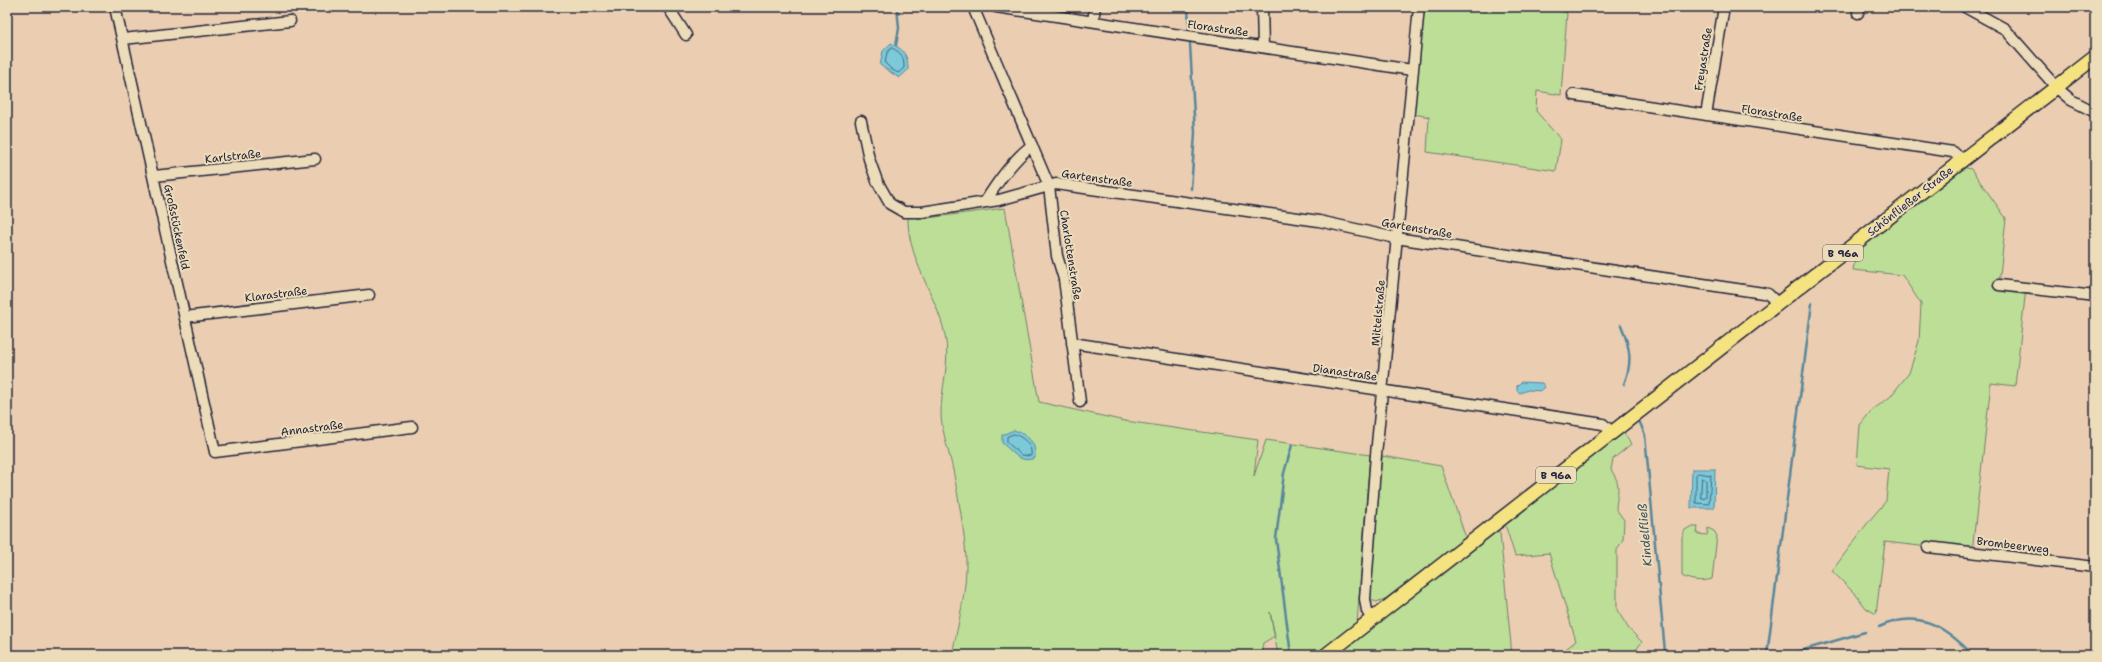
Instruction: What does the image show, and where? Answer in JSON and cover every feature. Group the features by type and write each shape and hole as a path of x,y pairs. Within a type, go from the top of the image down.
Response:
{"main road":[{"name":"Schönfließer Straße","path":"1612,432 2095,57"},
{"name":"B 96a","path":"1326,655 1612,432"}],"street":[{"name":"Großstückenfeld","path":"115,7 215,452"},
{"path":"668,7 686,35"},
{"name":"Charlottenstraße","path":"973,7 1049,186 1057,256 1064,279 1080,402"},
{"name":"Florastraße","path":"996,7 1412,70"},
{"path":"1093,21 1095,7"},
{"path":"1262,7 1263,47"},
{"name":"Mittelstraße","path":"1372,619 1367,611 1365,599 1396,238 1419,7"},
{"name":"Freyastraße","path":"1706,115 1724,7"},
{"path":"1966,7 2005,29 2057,88 2071,100 2095,112"},
{"path":"123,39 290,21"},
{"name":"Florastraße","path":"1574,95 1953,152 1963,160"},
{"name":"Gartenstraße","path":"861,121 869,159 877,181 890,204 904,212 922,212 984,202 1056,184 1319,221 1396,238 1763,293 1768,294 1778,304"},
{"path":"984,202 1013,164 1032,145"},
{"name":"Karlstraße","path":"154,176 315,159"},
{"path":"1999,285 2095,296"},
{"name":"Klarastraße","path":"185,317 369,295"},
{"name":"Dianastraße","path":"1072,344 1383,389 1603,424 1612,432"},
{"name":"Annastraße","path":"215,452 412,427"},
{"name":"Brombeerweg","path":"1928,547 2095,568"}],"green space":[{"path":"1423,7 1547,7 1567,13 1561,95 1537,91 1536,111 1561,140 1556,171 1427,152 1429,117 1414,114"},
{"path":"1962,167 1971,169 2006,218 1999,285 2026,288 2015,386 1991,383 1972,552 1885,542 1876,614 1866,608 1857,596 1832,571 1869,521 1886,501 1889,469 1857,465 1860,425 1871,411 1890,397 1909,373 1919,341 1921,304 1902,275 1853,270 1857,250"},
{"path":"1005,208 1039,402 1125,421 1258,440 1254,476 1266,440 1370,455 1357,624 1316,655 1278,655 1275,636 1263,643 1261,655 952,655 964,595 966,559 959,503 941,417 947,345 941,320 912,246 908,215 920,219"},
{"path":"1621,428 1631,444 1613,459 1611,470 1618,484 1616,509 1624,520 1623,539 1617,550 1617,610 1629,629 1642,642 1632,655 1558,655 1576,641 1549,553 1515,556 1504,521"},
{"path":"1382,456 1441,466 1466,538 1385,599 1376,602 1368,598"},
{"path":"1690,527 1698,527 1697,534 1707,535 1708,528 1714,531 1717,536 1712,579 1697,580 1682,576 1682,537 1685,530"},
{"path":"1497,528 1500,533 1512,655 1329,655"}],"water":[{"path":"891,43 902,51 907,60 908,70 899,78 880,65 883,51"},
{"path":"1521,382 1542,383 1545,387 1541,391 1528,390 1520,393 1517,391 1517,386"},
{"path":"1014,430 1028,437 1033,444 1035,458 1021,458 1002,443 1002,435"},
{"path":"1692,469 1715,469 1714,508 1691,508"}],"waterway":[{"path":"896,45 899,28 897,7"},
{"path":"1188,7 1189,31"},
{"path":"1190,44 1195,133 1191,189"},
{"path":"1767,655 1812,303"},
{"name":"Kindelfließ","path":"1621,325 1627,340 1629,354 1629,369 1624,384"},
{"name":"Kindelfließ","path":"1638,418 1645,435 1665,652"},
{"path":"1291,655 1276,539 1284,473 1292,445"},
{"name":"Kindelfließ","path":"1879,627 1907,619 1931,623 1952,636 1973,655"},
{"name":"Kindelfließ","path":"1786,655 1865,632"}]}
